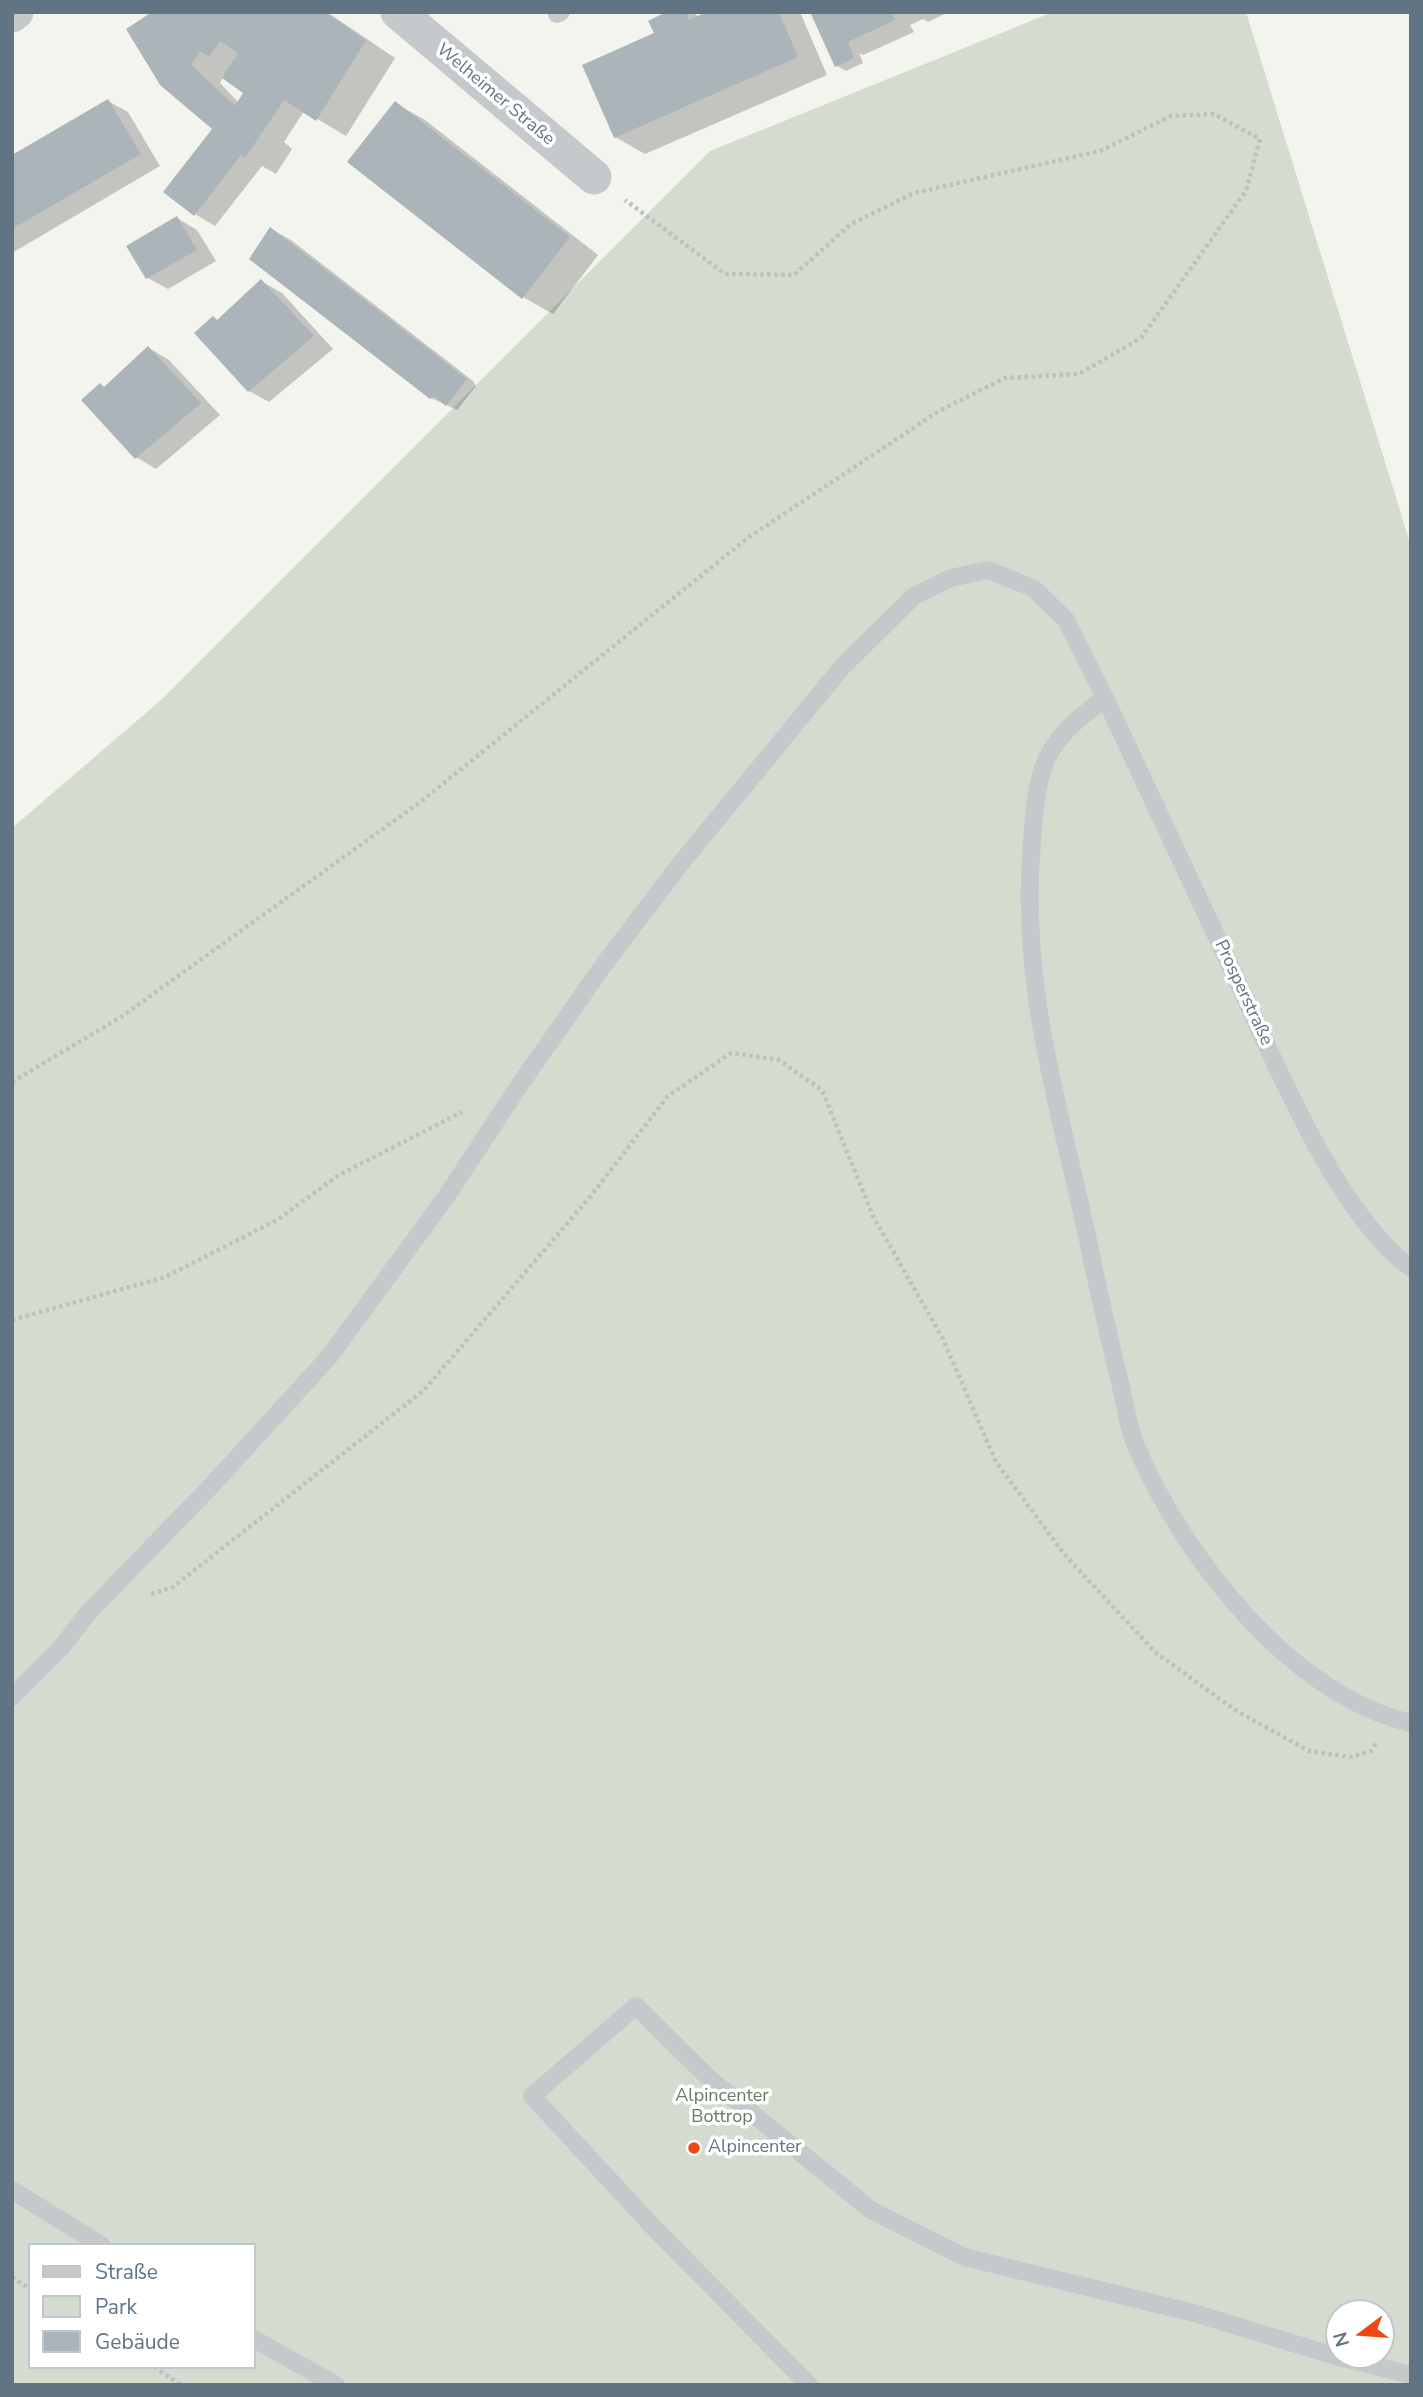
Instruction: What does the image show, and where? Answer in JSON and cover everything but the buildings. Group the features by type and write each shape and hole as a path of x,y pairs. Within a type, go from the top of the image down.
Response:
{"street":[{"name":"Welheimer Straße","path":"398,12 594,177"}],"lane":[{"name":"Prosperstraße","path":"12,1697 61,1648 87,1614 212,1485 329,1357 446,1197 605,963 681,863 843,666 914,596 951,578 988,570 1033,587 1066,620 1283,1080 1325,1158 1387,1251 1411,1268"},
{"path":"1105,698 1067,727 1044,766 1033,824 1028,892 1033,981 1051,1090 1136,1447 1178,1526 1243,1614 1298,1666 1362,1706 1402,1721"},
{"path":"810,2385 656,2230 532,2096 636,2007 712,2081 871,2210 964,2258 1194,2313 1335,2357 1411,2375"},
{"path":"12,2190 98,2243"},
{"path":"256,2340 336,2385"}],"path":[{"path":"12,1082 121,1017 419,803 749,537 782,514 939,411 1006,378 1079,374 1141,338 1246,191 1260,139 1214,114 1171,116 1100,151 914,193 851,224 794,275 725,274 594,177"},
{"path":"149,1595 173,1587 424,1390 590,1197 668,1096 731,1053 779,1060 822,1090 873,1216 943,1339 996,1462 1065,1555 1156,1652 1235,1710 1309,1751 1350,1757 1371,1751 1402,1721"},
{"path":"12,1320 164,1276 277,1220 339,1175 521,1083"},
{"path":"12,2277 28,2288"},
{"path":"157,2369 181,2385"}],"green space":[{"name":"Alpincenter Bottrop","path":"1053,12 1246,12 1411,546 1411,2385 12,2385 12,828 161,700 710,151"}],"place":[{"name":"Alpincenter","path":"694,2148"}]}
